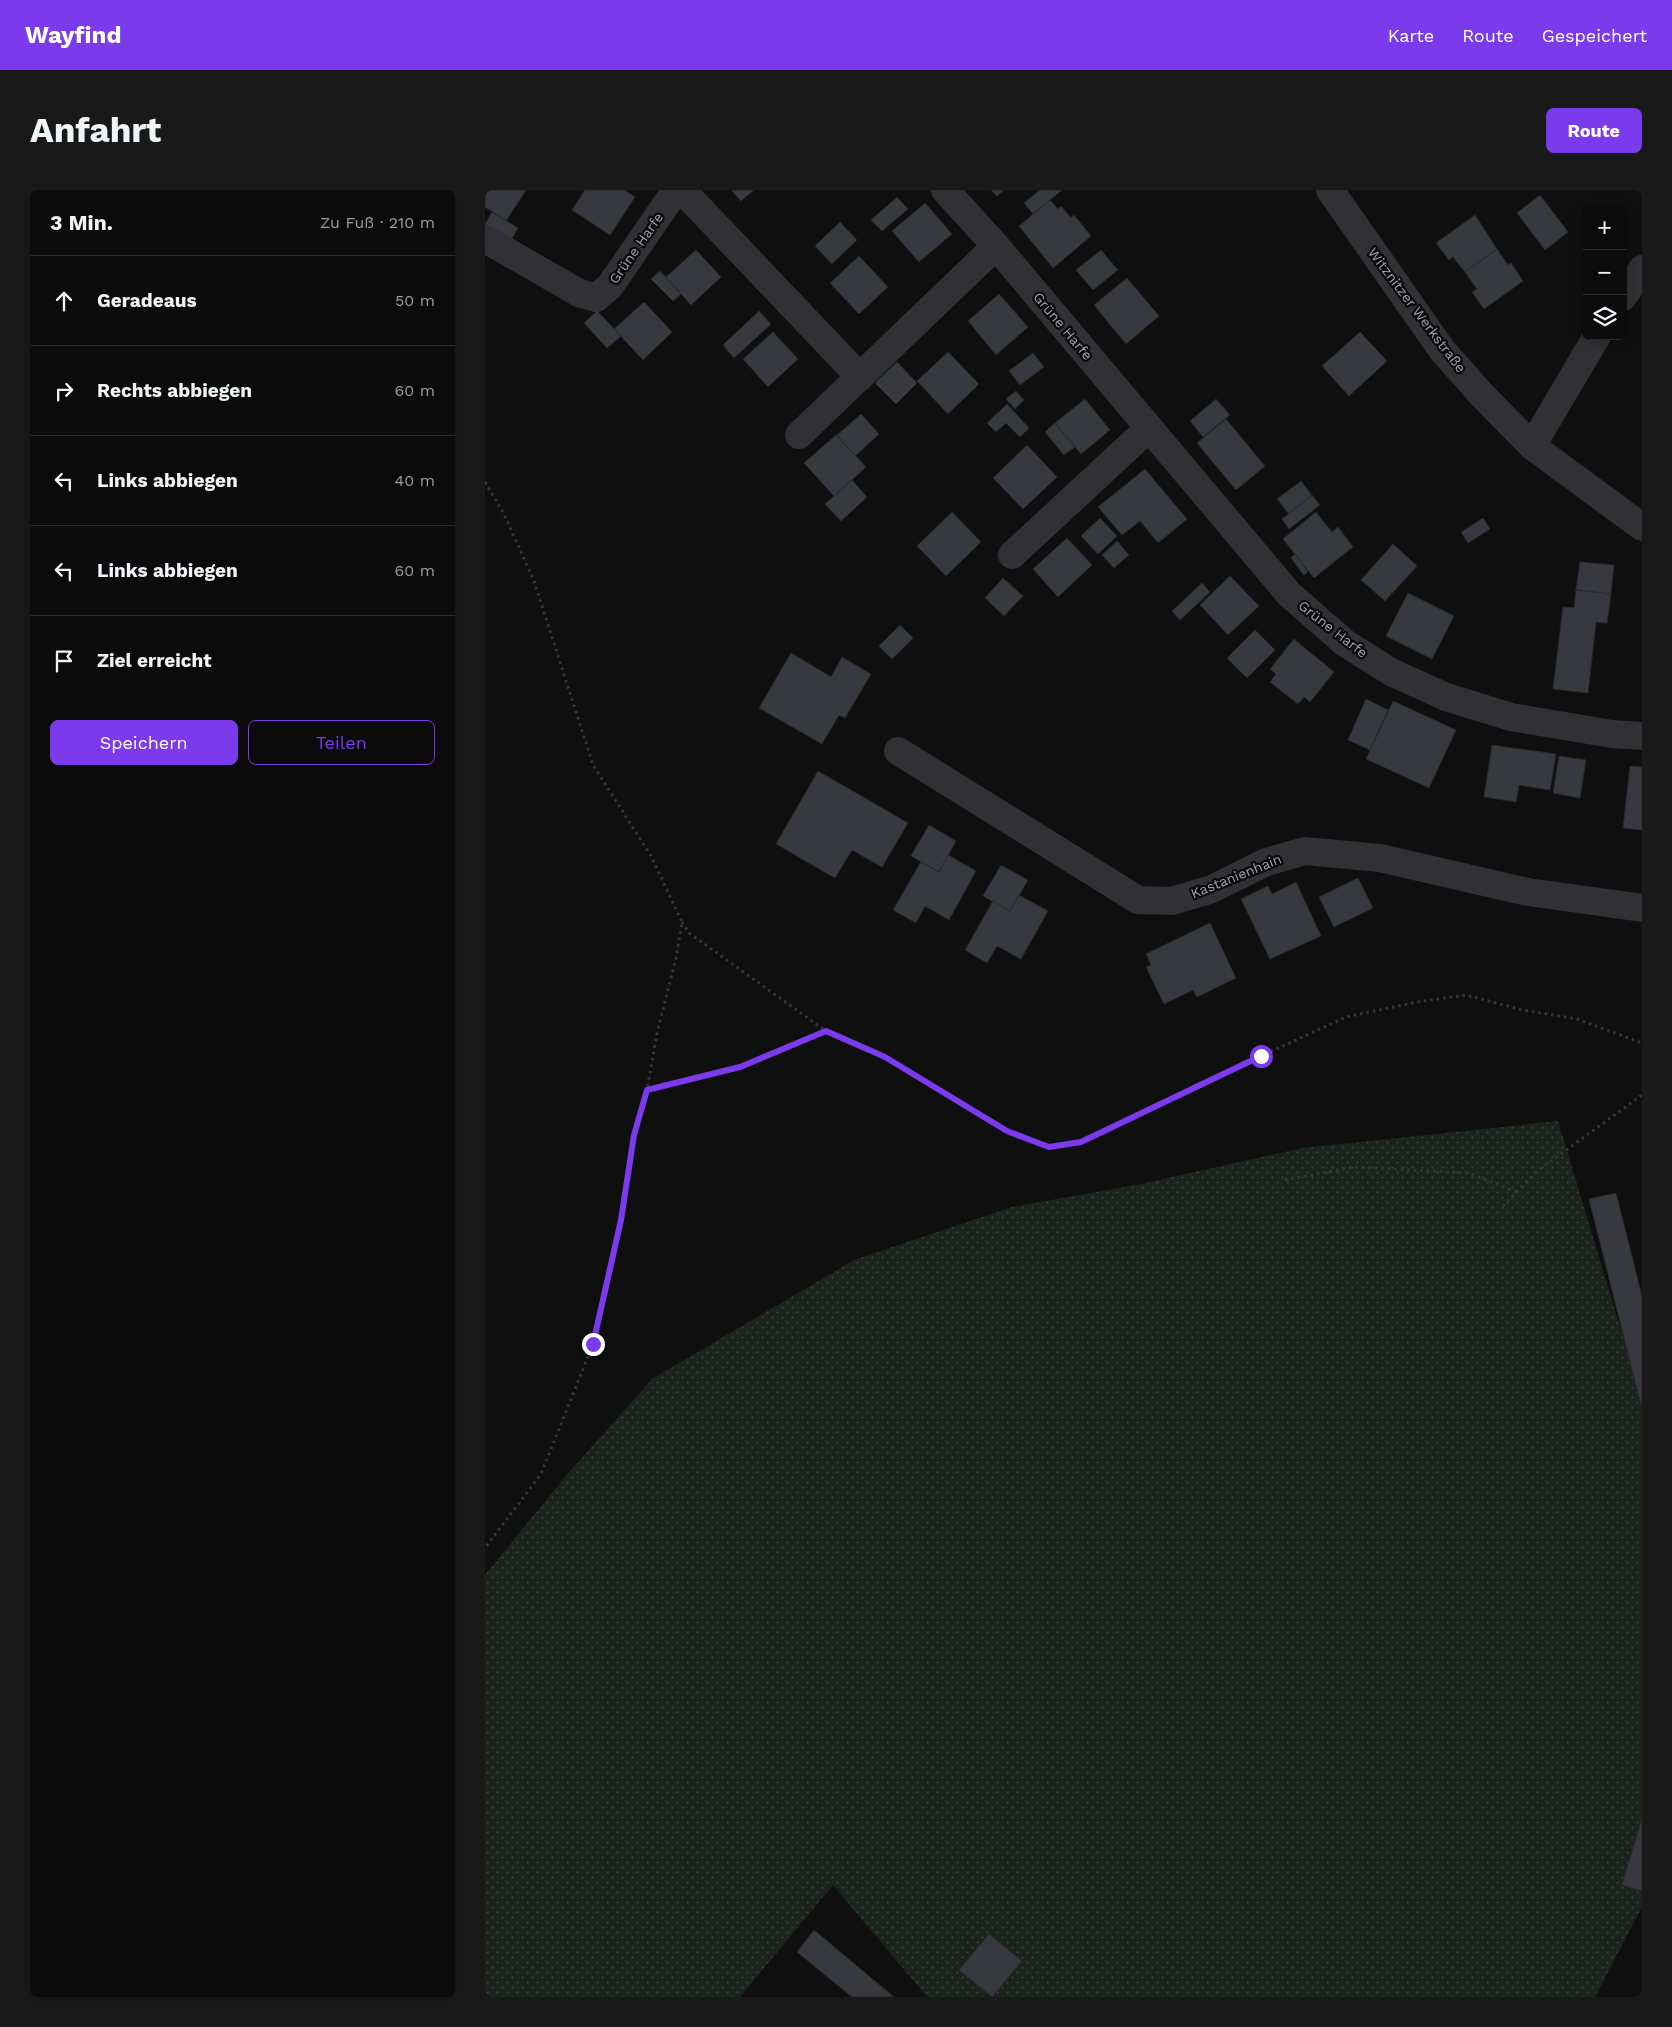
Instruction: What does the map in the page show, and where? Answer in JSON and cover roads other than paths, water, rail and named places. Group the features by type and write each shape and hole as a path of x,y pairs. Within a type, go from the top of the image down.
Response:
{"street":[{"name":"Grüne Harfe","path":"485,239 579,293 595,298 610,286 676,190"},
{"path":"682,190 860,377"},
{"name":"Grüne Harfe","path":"945,190 996,246 1289,594 1345,643 1391,672 1446,698 1511,717 1612,734 1642,736"},
{"name":"Witznitzer Werkstraße","path":"1330,190 1443,350 1482,395 1532,446 1642,527"},
{"path":"799,435 996,246"},
{"path":"1625,295 1642,269"},
{"path":"1532,446 1595,340"},
{"path":"1012,555 1149,428"},
{"name":"Kastanienhain","path":"898,751 1138,900 1172,901 1212,889 1266,862 1305,851 1379,858 1528,892 1642,908"}]}
